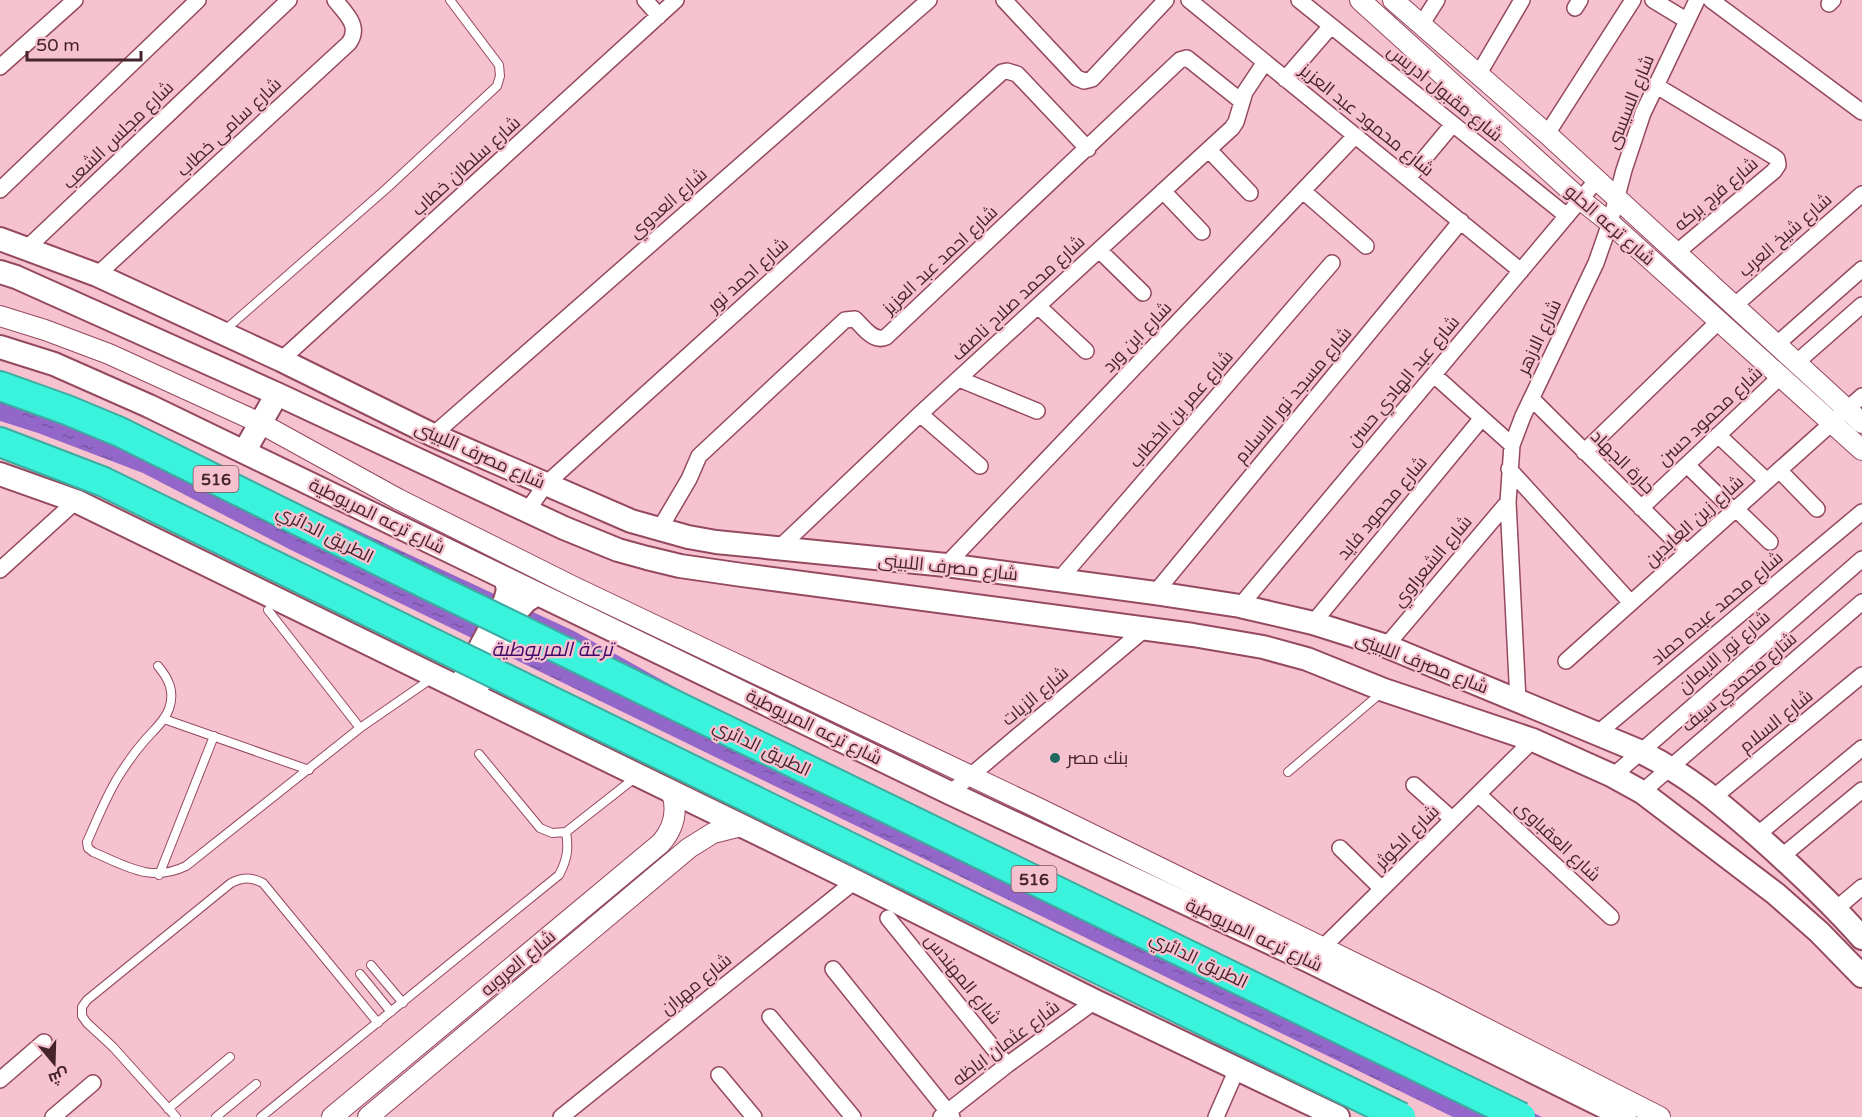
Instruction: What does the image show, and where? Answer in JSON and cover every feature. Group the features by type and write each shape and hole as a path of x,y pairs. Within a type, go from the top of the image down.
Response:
{"highway":[{"name":"الطريق الدائري","path":"0,386 120,432 546,644 1043,883 1521,1117"},
{"path":"0,442 65,465 151,504 726,788 1401,1117"}],"main road":[{"name":"شارع مصرف اللبينى","path":"0,239 97,275 281,360 433,435 604,511 659,530 716,542 777,550 946,565 1155,592 1240,606 1312,623 1386,646 1670,766 1714,797 1757,835 1836,909 1862,938"},
{"name":"شارع مصرف اللبينى","path":"0,272 16,277 277,394 527,511 618,550 680,566 1263,647 1307,659 1384,690 1533,740 1613,776 1642,792 1776,894 1819,932 1862,976"},
{"name":"شارع ترعه المريوطية","path":"0,347 54,364 102,384 950,793 1316,954 1625,1117"},
{"path":"244,452 277,394"},
{"path":"0,474 76,501 1338,1117"},
{"path":"443,681 461,680 468,672 505,601 506,580"},
{"path":"479,698 482,678 518,610 537,594"}],"street":[{"path":"0,67 75,0"},
{"path":"0,190 198,0"},
{"name":"شارع مجلس الشعب","path":"26,249 289,0"},
{"name":"شارع سامى خطاب","path":"97,275 349,43 354,36 355,27 335,0"},
{"path":"645,0 659,16"},
{"name":"شارع سلطان خطاب","path":"281,360 676,0"},
{"name":"شارع العدوي","path":"433,435 929,0"},
{"path":"1004,0 1077,78 1084,81 1092,79 1166,0"},
{"name":"شارع محمود عبد العزيز","path":"1189,0 1521,271"},
{"name":"شارع مقبول ادريس","path":"1299,0 1567,216"},
{"name":"شارع ترعه الحلو","path":"1360,0 1862,450"},
{"name":"شارع ترعه الحلو","path":"1393,0 1546,134 1796,363 1855,403 1862,423"},
{"path":"1421,25 1437,0"},
{"path":"1478,75 1522,0"},
{"path":"1546,134 1633,0"},
{"path":"1653,0 1686,20"},
{"name":"شارع السيسى","path":"1610,223 1633,141 1655,85 1697,0"},
{"path":"1711,0 1862,112"},
{"path":"1285,79 1331,26"},
{"name":"شارع احمد عبد العزيز","path":"659,530 689,479 699,456 845,320 855,319 877,339 882,340 886,337 1182,58 1187,58 1241,101"},
{"name":"شارع محمد صلاح ناصف","path":"777,550 1232,128 1245,92 1265,62"},
{"name":"شارع احمد نور","path":"527,511 546,484 1002,72 1017,74 1088,149"},
{"name":"شارع فرج بركه","path":"1655,85 1773,156 1778,162 1774,171 1676,254"},
{"path":"1408,178 1453,124"},
{"name":"شارع ابن ورد","path":"946,565 1355,135"},
{"path":"1209,150 1250,193"},
{"name":"شارع عبد الهادي حسن","path":"1240,606 1596,181"},
{"path":"1163,191 1203,232"},
{"path":"1304,191 1366,246"},
{"name":"شارع شيخ العرب","path":"1734,306 1862,194"},
{"name":"شارع مسجد نور الاسلام","path":"1155,592 1461,222"},
{"name":"شارع الازهر","path":"1518,701 1508,502 1512,445 1596,263 1610,223"},
{"path":"1099,250 1143,293"},
{"name":"شارع عمر بن الخطاب","path":"1059,580 1332,263"},
{"path":"1776,345 1862,269"},
{"path":"1796,363 1862,305"},
{"path":"1038,306 1086,351"},
{"path":"0,316 109,354 260,423 398,499 572,586 1036,807 1316,954 1660,1117"},
{"path":"1584,452 1718,322"},
{"path":"1434,375 1512,445"},
{"name":"شارع محمود حسن","path":"1641,508 1780,377"},
{"path":"959,379 1037,411"},
{"name":"حارة الجهاد","path":"1532,399 1687,553"},
{"name":"شارع زين العابدين","path":"1566,661 1855,403"},
{"path":"921,414 980,466"},
{"name":"شارع محمود فايد","path":"1312,623 1482,418"},
{"path":"1718,435 1767,481"},
{"path":"1687,465 1770,542"},
{"path":"1509,469 1631,603"},
{"path":"1779,470 1817,510"},
{"path":"0,570 76,501"},
{"name":"شارع الشعراوي","path":"1386,646 1508,502"},
{"name":"شارع محمد عبده حماد","path":"1598,734 1862,512"},
{"name":"شارع نور الايمان","path":"1613,776 1862,559"},
{"name":"شارع محمدي سيف","path":"1642,792 1862,602"},
{"name":"شارع الزيات","path":"950,793 1145,629"},
{"name":"شارع السلام","path":"1714,797 1862,675"},
{"name":"شارع الكوثر","path":"1316,954 1533,740"},
{"path":"1757,835 1862,748"},
{"path":"1414,785 1452,819"},
{"path":"1781,857 1862,790"},
{"name":"شارع العروبه","path":"332,1117 667,836 674,819 672,793"},
{"name":"شارع العقباوى","path":"1478,794 1611,917"},
{"name":"شارع العروبه","path":"368,1117 697,843 722,830 741,826"},
{"path":"1340,848 1382,889"},
{"path":"623,875 639,891"},
{"name":"شارع مهران","path":"561,1117 855,881"},
{"path":"1836,909 1862,887"},
{"name":"شارع المهندس","path":"888,918 1007,1065"},
{"path":"832,969 947,1115"},
{"name":"شارع عثمان اباظه","path":"947,1115 1007,1065 1095,1000"},
{"path":"770,1017 853,1117"},
{"path":"0,1080 44,1042"},
{"path":"1216,1117 1237,1069"},
{"path":"719,1075 754,1117"},
{"path":"53,1117 93,1083"}],"lane":[{"path":"221,333 386,189 497,86 500,65 450,0"},
{"path":"268,610 360,728"},
{"path":"158,666 171,686 171,697 164,718 120,773 103,804 87,842 88,848 93,852 137,871 159,874 173,872 186,866 360,728 443,681"},
{"path":"1288,772 1384,690"},
{"path":"164,718 309,770"},
{"path":"159,874 214,736"},
{"path":"479,754 540,828 552,833 566,832 638,776"},
{"path":"261,1117 559,875 566,861 568,847 566,832"},
{"path":"176,1117 113,1047 87,1023 82,1016 82,1007 87,1000 241,878 253,878 263,883 378,1023"},
{"path":"371,965 403,1003"},
{"path":"360,975 391,1012"},
{"path":"168,1108 230,1057"},
{"path":"216,1117 256,1084"}],"water":[{"name":"ترعة المريوطية","path":"0,384 162,440 574,631 721,713 1542,1117 1453,1117 291,550 143,473 0,421"}],"place":[{"name":"بنك مصر","path":"1055,758"}]}
